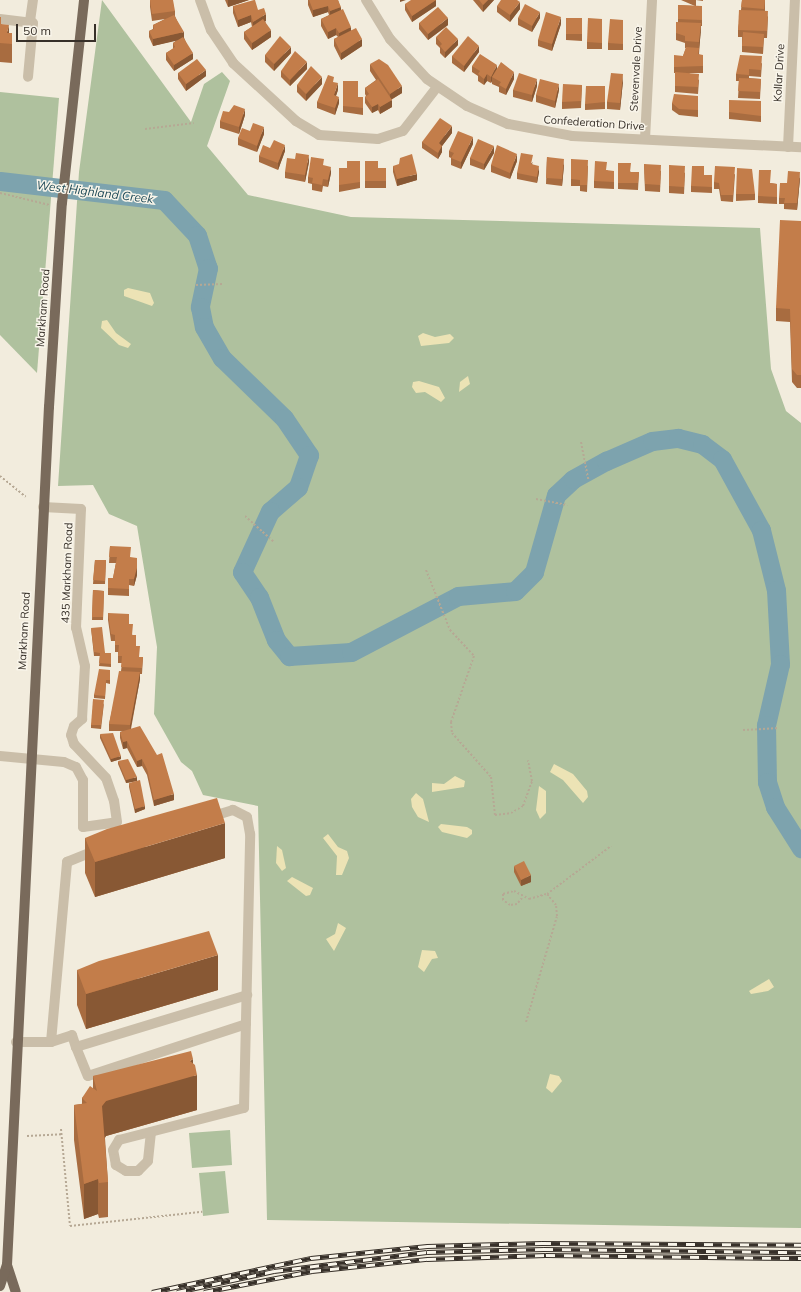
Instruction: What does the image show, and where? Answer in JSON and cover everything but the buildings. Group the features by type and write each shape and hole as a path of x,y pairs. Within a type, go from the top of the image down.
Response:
{"main road":[{"name":"Markham Road","path":"0,1286 7,1265 30,758 43,507 62,203 84,0"},
{"name":"Markham Road","path":"7,1265 16,1292"}],"street":[{"path":"28,77 34,27 30,21 33,0"},
{"path":"200,0 211,30 233,63 296,121 319,135 378,139 403,130 437,87"},
{"name":"Confederation Drive","path":"366,0 390,39 437,87 468,106 514,126 551,134 801,147"},
{"name":"Stevenvale Drive","path":"645,139 652,0"},
{"name":"Kollar Drive","path":"788,147 795,0"},
{"path":"0,19 30,21"},
{"name":"435 Markham Road","path":"43,507 81,509 76,630 85,666 82,720 73,727 71,737 106,778 114,801 117,822 83,827"},
{"path":"0,756 64,762 76,768 83,780 83,827 90,851"},
{"path":"151,1132 148,1161 138,1172 126,1171 116,1165 113,1150 119,1140 244,1108 250,834 247,817 233,810 196,821"},
{"path":"51,1042 66,862 90,851 112,845"},
{"path":"76,1047 246,995"},
{"path":"16,1042 51,1042 72,1035 88,1076 246,1024"}],"path":[{"path":"145,129 194,123"},
{"path":"0,193 50,205"},
{"path":"196,285 223,284"},
{"path":"581,442 588,479"},
{"path":"0,476 26,497"},
{"path":"536,499 567,505"},
{"path":"245,516 274,542"},
{"path":"426,570 434,584 450,630 469,646 474,656 451,722 452,733 491,777 495,816 511,813 523,806 532,780 528,760"},
{"path":"744,730 779,728"},
{"path":"522,898 514,891 503,894 503,900 510,905 517,904 522,898 547,894 611,846"},
{"path":"526,1022 557,916 556,905 547,894"},
{"path":"61,1129 70,1226 202,1212"},
{"path":"27,1136 62,1134"}],"green space":[{"path":"102,0 191,122 204,84 222,72 230,81 207,146 248,195 351,217 760,228 771,369 786,411 801,423 801,1228 267,1220 258,806 203,795 192,771 181,762 154,714 157,647 137,526 109,514 93,485 58,486 79,172"},
{"path":"0,92 59,98 37,373 0,335"},
{"path":"230,1130 232,1165 192,1168 189,1133"},
{"path":"225,1171 229,1213 203,1216 199,1173"}],"sand":[{"path":"128,288 150,293 154,303 152,306 124,296 124,290"},
{"path":"107,320 116,333 131,344 128,348 119,345 101,328 102,321"},
{"path":"423,333 435,337 450,334 454,338 449,343 421,346 418,336"},
{"path":"468,376 470,384 459,392 460,382"},
{"path":"419,381 439,387 445,398 441,402 425,392 416,393 412,387 413,382"},
{"path":"554,764 573,774 587,791 588,797 583,803 563,780 550,772"},
{"path":"455,776 465,781 464,787 432,792 432,783 444,784"},
{"path":"539,786 546,791 546,813 540,819 536,810"},
{"path":"416,793 423,799 429,822 418,817 412,807 411,799"},
{"path":"441,824 467,827 472,830 472,834 467,838 442,832 438,827"},
{"path":"328,834 338,847 347,851 349,858 342,875 336,875 337,856 323,838"},
{"path":"277,846 282,850 286,868 282,871 276,863"},
{"path":"292,877 313,888 310,895 306,896 287,881"},
{"path":"338,923 346,928 334,951 326,939 335,934"},
{"path":"422,950 435,951 438,958 432,959 424,972 418,967"},
{"path":"769,979 774,987 768,991 751,994 749,991"},
{"path":"550,1074 559,1076 562,1081 552,1093 546,1088"}],"waterway":[{"name":"West Highland Creek","path":"0,181 164,200 197,235 208,268 200,307 204,327 222,358 284,418 309,455 298,487 270,511 242,572 259,597 276,640 289,656 351,652 458,596 515,591 534,572 556,495 573,479 606,461 652,441 678,438 702,444 722,459 761,530 776,590 780,664 766,725 767,782 775,807 801,848"}],"railway":[{"path":"152,1292 311,1258 427,1246 542,1243 801,1245"},
{"path":"177,1292 274,1271 427,1252 544,1249 801,1252"},
{"path":"204,1292 312,1271 427,1259 546,1255 801,1258"}]}
